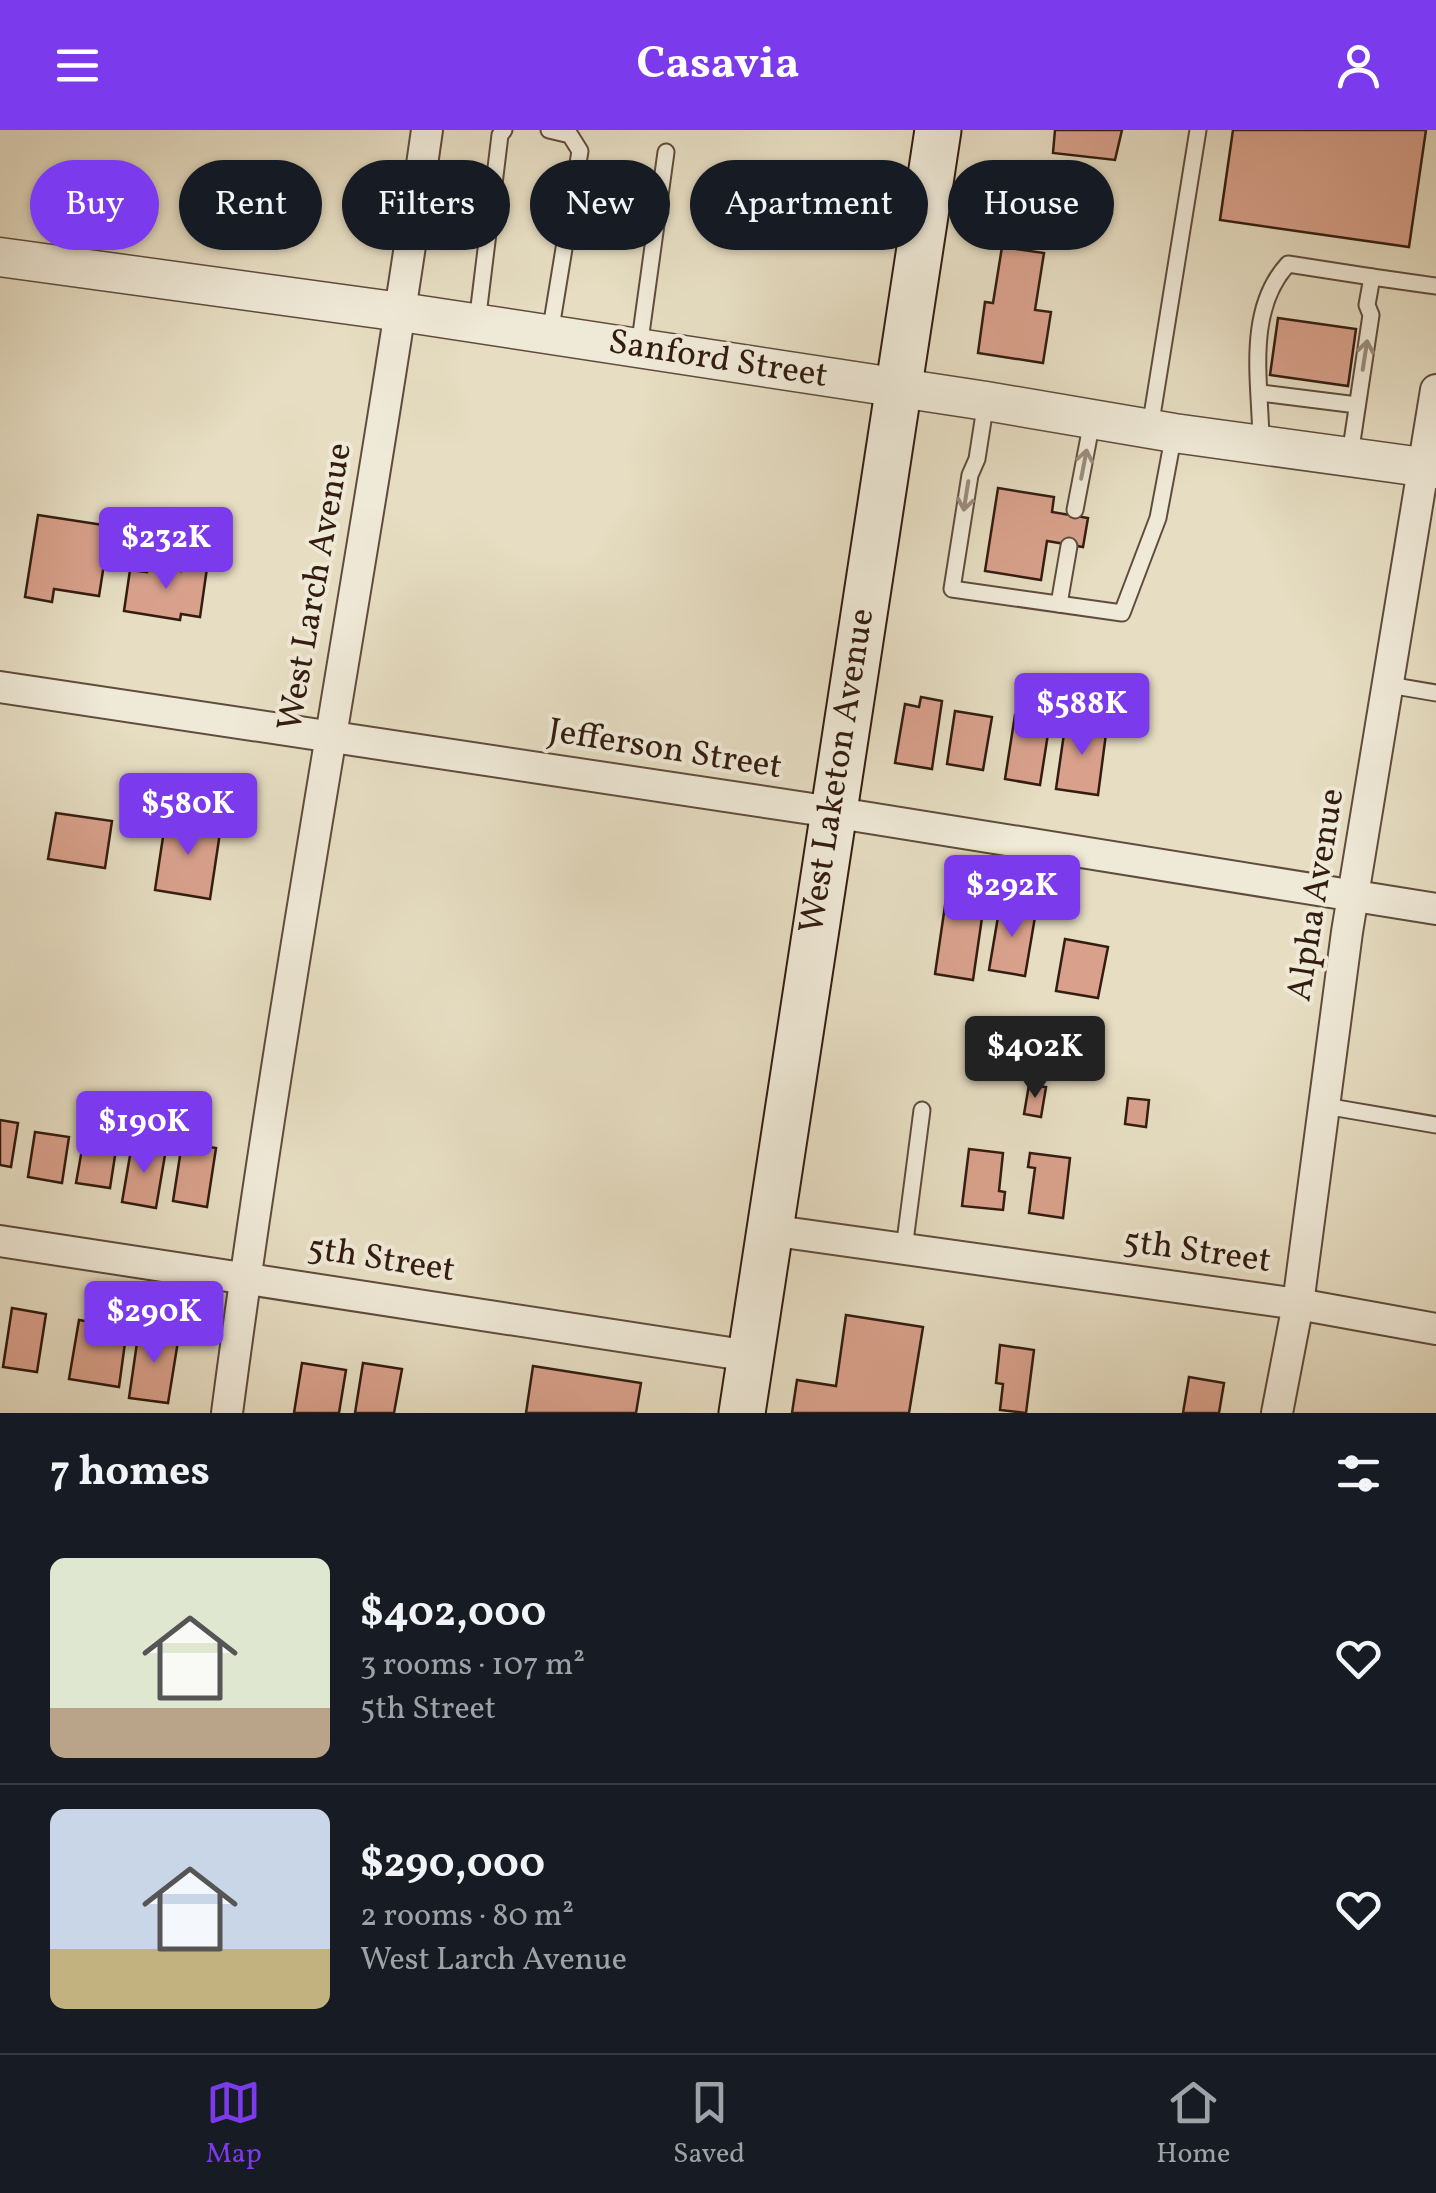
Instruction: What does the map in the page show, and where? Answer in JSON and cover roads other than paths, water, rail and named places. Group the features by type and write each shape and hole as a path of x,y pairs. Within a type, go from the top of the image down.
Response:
{"main road":[{"name":"West Laketon Avenue","path":"742,1413 938,130"}],"street":[{"name":"West Larch Avenue","path":"226,1413 328,738 401,312 427,130"},
{"name":"Sanford Street","path":"0,257 478,323 1431,468"},
{"name":"Alpha Avenue","path":"1278,1413 1298,1304 1354,896 1431,468 1436,390"},
{"name":"Jefferson Street","path":"0,688 832,812 1436,908"},
{"name":"5th Street","path":"769,1230 1298,1304 1436,1329"},
{"name":"5th Street","path":"0,1241 750,1356"}],"lane":[{"path":"478,323 500,135 504,130"},
{"path":"549,130 570,132 580,150 550,334"},
{"path":"986,400 952,589 1122,613 1158,518 1162,430 1198,130"},
{"path":"639,348 666,152"},
{"path":"1261,444 1261,392 1256,365 1266,300 1273,281 1288,264 1436,286"},
{"path":"1350,457 1372,315 1367,305 1372,277"},
{"path":"1261,392 1357,405"},
{"path":"1075,510 1092,418"},
{"path":"1058,604 1068,546"},
{"path":"1389,686 1436,693"},
{"path":"1324,1106 1436,1125"},
{"path":"904,1249 922,1110"}]}
